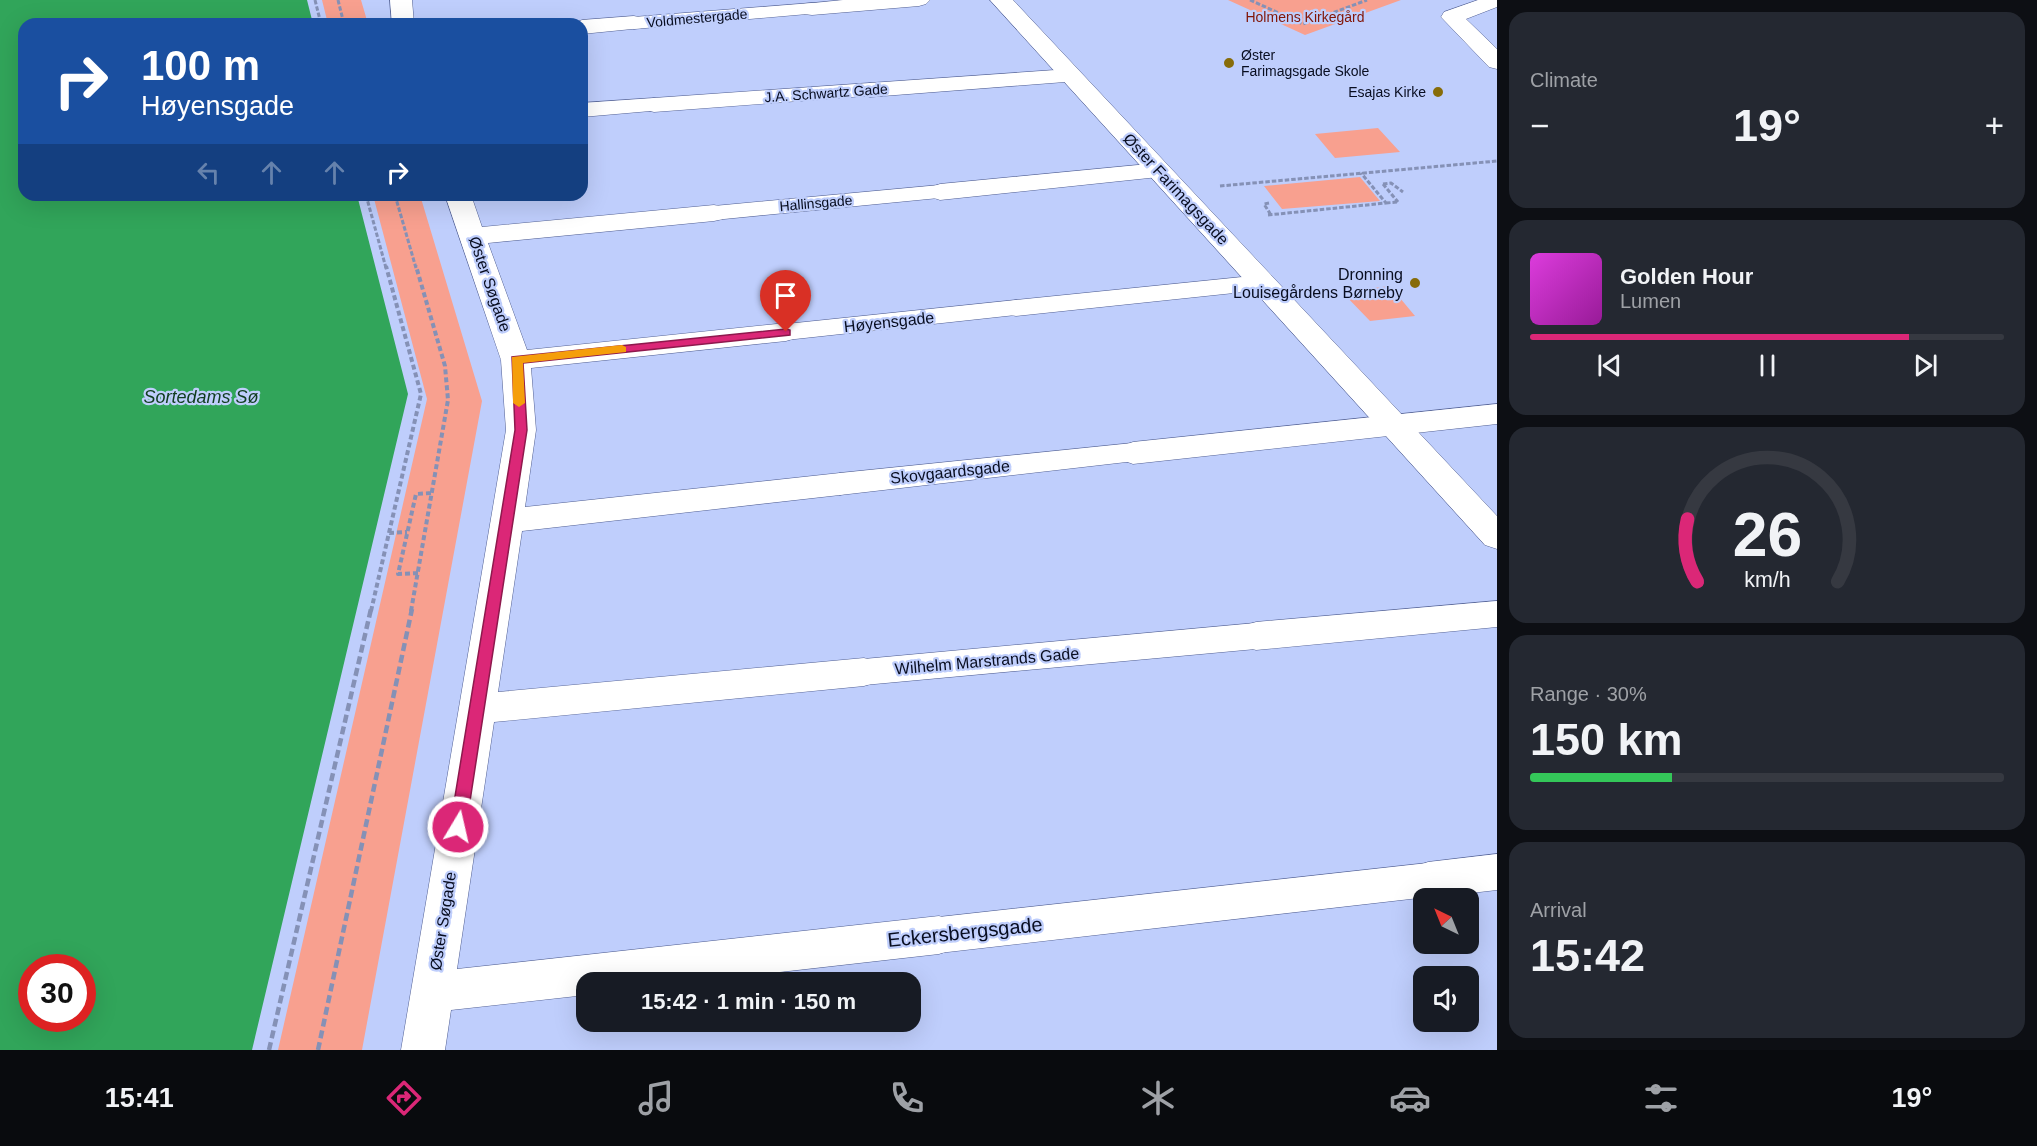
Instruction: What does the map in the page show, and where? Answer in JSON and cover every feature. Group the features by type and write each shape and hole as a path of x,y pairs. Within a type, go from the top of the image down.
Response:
{"street":[{"path":"401,0 402,18"},
{"name":"Voldmestergade","path":"588,27 919,0"},
{"name":"Øster Farimagsgade","path":"1000,0 1497,537"},
{"path":"1497,0 1452,17 1497,62"},
{"name":"J.A. Schwartz Gade","path":"588,110 1070,75"},
{"name":"Hallinsgade","path":"473,236 940,192 1168,180"},
{"name":"Øster Søgade","path":"423,1050 521,430 516,360 460,201"},
{"name":"Høyensgade","path":"516,360 1262,283"},
{"name":"Skovgaardsgade","path":"506,521 1497,414"},
{"name":"Wilhelm Marstrands Gade","path":"477,709 1497,614"},
{"name":"Eckersbergsgade","path":"432,992 1497,872"}],"path":[{"path":"315,0 320,18"},
{"path":"338,0 342,18"},
{"path":"1250,0 1303,24 1367,0"},
{"path":"1168,180 1349,174 1497,161"},
{"path":"1361,173 1386,203"},
{"path":"1349,174 1352,178"},
{"path":"1269,202 1263,204 1270,215 1398,202 1383,184 1391,183 1403,192"},
{"path":"269,1050 421,394 368,201"},
{"path":"318,1050 418,573 449,384 397,201"},
{"path":"418,573 398,574 416,494 433,492"},
{"path":"389,533 406,532"}],"green space":[{"path":"322,0 361,0 366,18 326,18"},
{"name":"Holmens Kirkegård","path":"1228,0 1401,0 1305,35"},
{"path":"1378,128 1400,152 1335,158 1315,134"},
{"path":"1360,177 1380,201 1282,209 1264,186"},
{"path":"375,201 422,201 482,401 362,1050 278,1050 427,399"},
{"path":"1390,286 1415,316 1370,321 1342,292"}],"water":[{"name":"Sortedams Sø","path":"0,0 307,0 312,18 18,18 18,201 359,201 408,394 252,1050 0,1050"}],"slow traffic":[{"path":"519,403 516,360 622,349"}],"place":[{"name":"Øster Farimagsgade Skole","path":"1229,63"},
{"name":"Esajas Kirke","path":"1438,92"},
{"name":"Dronning Louisegårdens Børneby","path":"1415,283"}],"route":[{"path":"458,827 521,430 516,360 786,332"}]}
